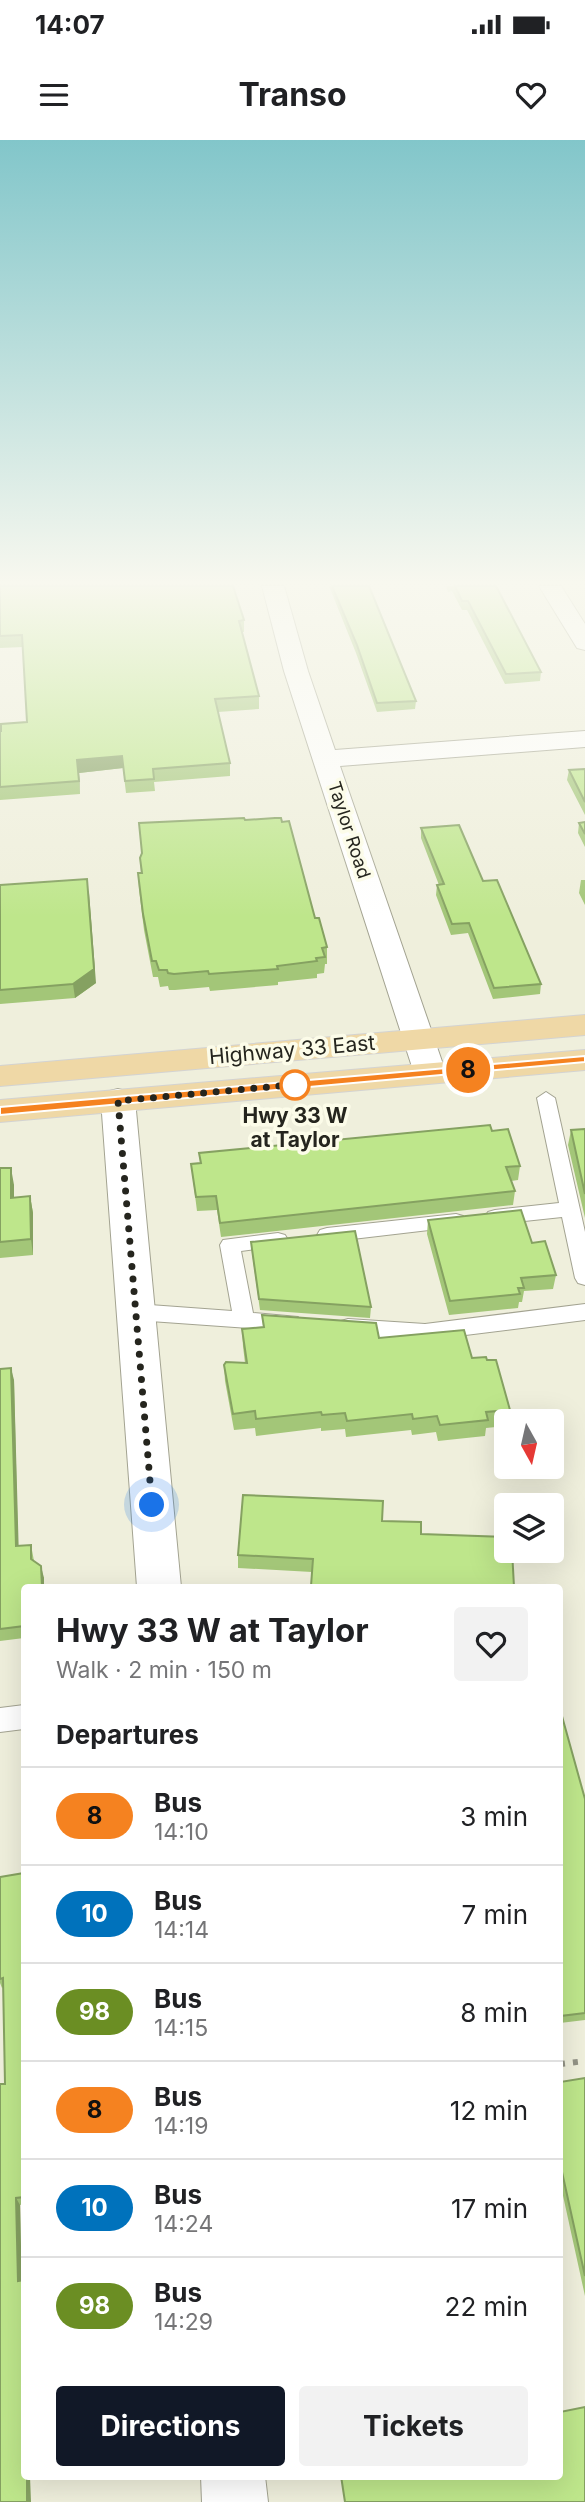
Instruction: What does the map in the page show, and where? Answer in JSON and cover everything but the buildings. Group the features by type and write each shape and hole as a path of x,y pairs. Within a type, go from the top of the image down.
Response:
{"main road":[{"name":"Highway 33 East","path":"0,1076 585,1024"},
{"path":"0,1111 585,1060"}],"street":[{"name":"Taylor Road","path":"304,696 430,1073"},
{"path":"325,759 585,739"},
{"path":"118,1101 159,1584"},
{"path":"233,2480 235,2502"}],"lane":[{"path":"546,1098 585,1279"},
{"path":"244,1320 230,1245 569,1209"},
{"path":"136,1312 425,1332 585,1312"},
{"path":"0,1720 21,1717"}],"path":[{"path":"563,2064 585,2061"}],"bus line":[{"name":"8","path":"0,1111 585,1060"}],"place":[{"name":"Hwy 33 W at Taylor","path":"295,1085"}],"route":[{"path":"152,1505 118,1101 300,1084 295,1085"}]}
